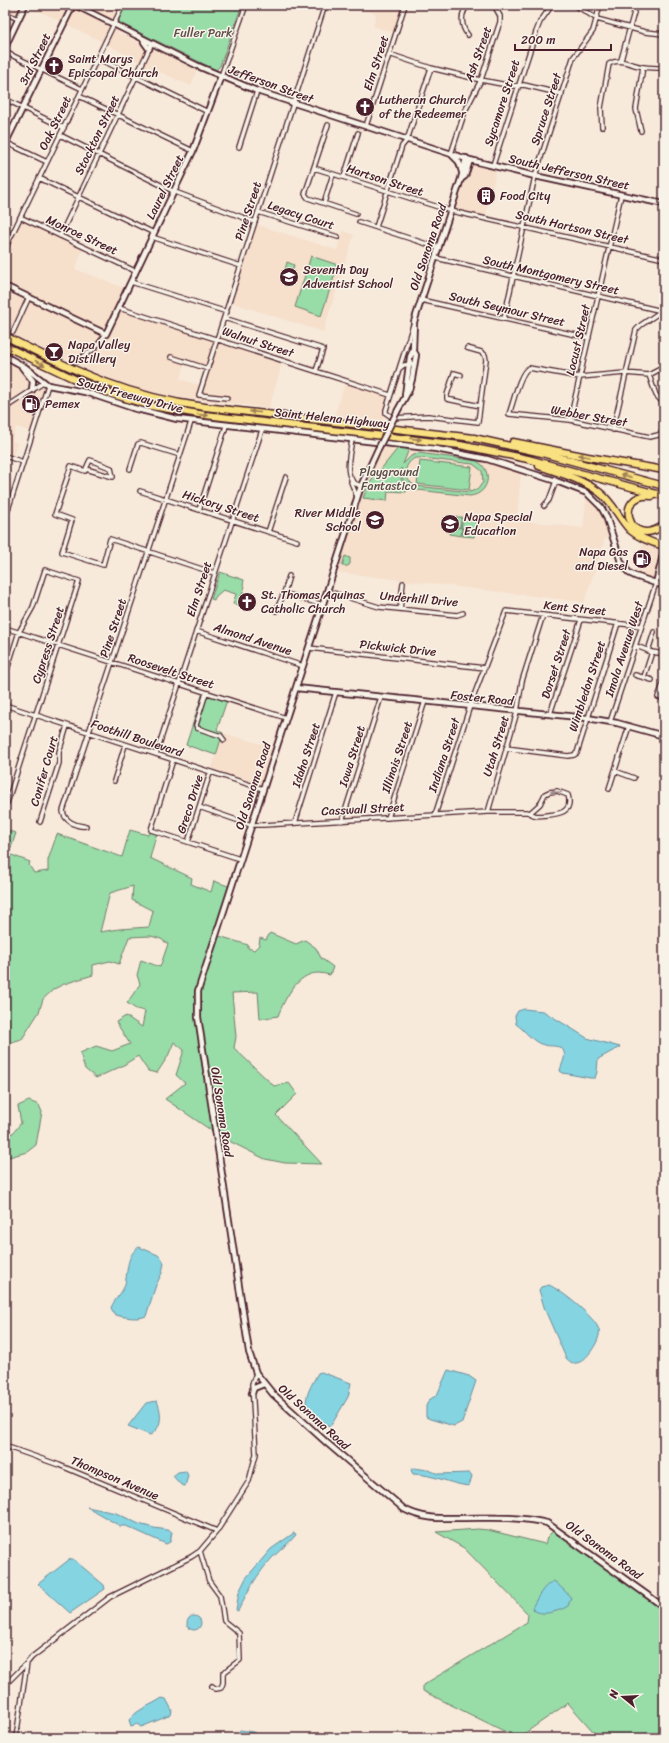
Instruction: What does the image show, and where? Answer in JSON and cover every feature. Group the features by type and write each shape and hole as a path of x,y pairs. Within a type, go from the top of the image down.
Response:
{"highway":[{"name":"Saint Helena Highway","path":"5,336 86,376 125,390 165,400 205,407 419,430 474,438 542,453 664,486"},
{"name":"Saint Helena Highway","path":"5,346 85,384 124,398 164,409 433,441 508,454 664,497"},
{"path":"474,438 523,444 588,457 664,469"},
{"path":"508,454 590,487 605,497 627,526 636,535 664,546"},
{"path":"664,497 639,497 631,503 628,514 633,527 641,531 652,531 664,525"}],"main road":[{"path":"5,47 25,5"},
{"name":"Jefferson Street","path":"74,5 221,76 257,91 468,159"},
{"name":"3rd Street","path":"5,143 74,5"},
{"path":"135,35 136,38 146,42 149,49"},
{"name":"Laurel Street","path":"106,334 135,271 175,192 193,151 221,76"},
{"path":"451,154 458,162 462,173"},
{"name":"South Jefferson Street","path":"468,159 535,176 664,204"},
{"name":"Old Sonoma Road","path":"468,159 462,173 436,258 414,322 413,350 416,355 412,364 412,379 409,390 378,449 357,497 201,980 198,991 198,1016 249,1352 256,1373 264,1384 327,1443 404,1509 413,1514 431,1518 510,1518 536,1520 547,1523 664,1607"},
{"name":"Old Sonoma Road","path":"461,179 465,176 468,159"},
{"path":"5,286 106,334"},
{"name":"South Freeway Drive","path":"5,356 19,363 48,385 80,391 133,408 191,422 436,449 469,455 509,465 556,481 587,493 596,501 606,516 620,562 632,574 664,586"},
{"path":"19,363 33,381 32,390"},
{"path":"656,583 664,551"},
{"path":"656,583 664,565"},
{"name":"Foster Road","path":"296,688 517,712 587,718 629,726 664,736"},
{"path":"252,1393 256,1387 264,1384"}],"street":[{"name":"Oak Street","path":"5,249 123,5"},
{"name":"Laurel Street","path":"221,76 246,5"},
{"path":"314,5 325,7"},
{"name":"Elm Street","path":"366,126 405,5"},
{"path":"468,35 464,30 462,20 463,13 470,5"},
{"name":"Ash Street","path":"451,154 465,111 481,80 500,22 500,16 494,5"},
{"name":"Sycamore Street","path":"493,165 536,32 540,22 552,5"},
{"path":"575,5 597,19 630,29 664,34"},
{"name":"Spruce Street","path":"504,319 535,176 573,58 593,31 600,5"},
{"path":"621,60 636,5"},
{"name":"Pine Street","path":"227,398 199,395 325,7"},
{"path":"5,13 18,19"},
{"name":"Stockton Street","path":"60,236 152,43"},
{"path":"5,52 82,89"},
{"path":"389,54 431,68 481,80 512,86 524,85 562,94"},
{"path":"97,58 208,112"},
{"path":"602,128 601,108 609,64 614,61 621,60 643,67 664,68"},
{"path":"641,131 636,109 643,67"},
{"path":"376,227 402,146 407,140 431,68"},
{"path":"239,146 257,91"},
{"path":"79,96 193,151"},
{"path":"5,99 64,128"},
{"path":"328,125 305,194 308,198 356,214"},
{"path":"344,177 358,133"},
{"path":"60,135 175,192 255,222"},
{"path":"5,143 47,162"},
{"name":"Hartson Street","path":"314,168 451,211"},
{"path":"324,203 333,174"},
{"path":"39,178 153,235 241,266"},
{"name":"Locust Street","path":"570,420 621,195"},
{"name":"South Hartson Street","path":"451,211 664,259"},
{"name":"Legacy Court","path":"258,212 338,237"},
{"name":"Monroe Street","path":"20,217 135,271"},
{"path":"360,222 439,248"},
{"name":"South Montgomery Street","path":"436,258 663,310"},
{"path":"131,282 226,312"},
{"path":"14,332 29,297"},
{"name":"South Seymour Street","path":"421,300 589,338"},
{"name":"Walnut Street","path":"119,308 390,395"},
{"path":"613,430 636,330 663,310"},
{"path":"224,318 323,349 316,371"},
{"name":"Old Sonoma Road","path":"414,322 398,369 386,413 393,418 428,416 478,422 480,406"},
{"name":"Laurel Street","path":"75,362 95,348 106,334"},
{"path":"461,375 454,373 447,395 448,399 480,406 486,360 485,355 481,352 466,348"},
{"path":"171,357 208,369"},
{"path":"398,369 404,365 412,364"},
{"path":"580,377 625,373 650,375 664,366"},
{"name":"Webber Street","path":"580,377 529,368 526,369 522,375 509,414 570,420 650,437 664,432"},
{"path":"650,375 656,395 664,404"},
{"path":"5,408 43,382"},
{"path":"5,519 48,385"},
{"name":"Pine Street","path":"86,826 75,824 66,819 63,814 191,422"},
{"path":"199,510 226,426"},
{"name":"Elm Street","path":"156,754 262,430"},
{"path":"352,440 348,470 357,497"},
{"path":"130,469 138,444 141,443 180,455"},
{"path":"5,456 24,462"},
{"path":"86,469 113,477 111,468 90,460 84,472 71,466 55,514 72,520 62,552 103,565 110,539 214,573"},
{"path":"268,532 286,477"},
{"path":"350,479 356,485 361,486"},
{"path":"544,506 549,500 556,481"},
{"name":"Hickory Street","path":"140,491 297,541"},
{"name":"Cypress Street","path":"5,803 7,803 36,716 79,581 45,570 33,607 19,632"},
{"path":"276,611 284,593 289,576"},
{"path":"400,609 403,583"},
{"name":"Imola Avenue West","path":"610,722 656,583"},
{"name":"Underhill Drive","path":"327,591 379,607 457,615 463,613"},
{"path":"284,593 322,605"},
{"name":"Kent Street","path":"506,611 641,626"},
{"name":"Indiana Street","path":"435,815 470,706 506,611"},
{"name":"Utah Street","path":"488,812 517,712 522,681 543,615"},
{"name":"Dorset Street","path":"550,714 581,620"},
{"name":"Wimbledon Street","path":"506,748 568,756 574,755 618,623"},
{"name":"Roosevelt Street","path":"5,628 286,718"},
{"name":"Almond Avenue","path":"196,631 303,666"},
{"path":"5,676 19,632"},
{"path":"644,677 654,632"},
{"path":"636,646 664,654"},
{"name":"Pickwick Drive","path":"309,648 485,668"},
{"path":"635,675 652,680"},
{"path":"664,682 658,697 664,698"},
{"name":"Idaho Street","path":"295,823 336,692"},
{"path":"206,693 196,725 197,728 221,736 224,740"},
{"name":"Iowa Street","path":"342,821 381,697"},
{"name":"Illinois Street","path":"388,818 425,701"},
{"name":"Foothill Boulevard","path":"5,705 263,789"},
{"name":"Conifer Court","path":"40,822 60,763 59,752 67,726"},
{"path":"609,789 629,726"},
{"path":"114,781 125,745"},
{"path":"173,760 151,830 240,859"},
{"path":"615,771 634,778"},
{"name":"Greco Drive","path":"188,842 210,773"},
{"name":"Casswall Street","path":"199,807 251,825 488,812 531,812 536,816 559,815 564,812 570,799 568,795 557,791 549,792 545,794 540,804 531,812"},
{"path":"5,1685 38,1651 110,1597 191,1557 200,1551 217,1531 249,1481 254,1464 256,1454 252,1384 256,1373"},
{"name":"Thompson Avenue","path":"5,1446 59,1465 217,1531"},
{"path":"200,1551 209,1581 220,1596 224,1622 237,1630 240,1637 240,1660 223,1673 223,1683 221,1688 216,1689 212,1686"},
{"path":"16,1738 27,1662"}],"shaded area":[{"path":"5,5 25,5 18,19 5,13"},
{"path":"27,5 118,5 122,7 114,24 119,33 197,69 191,86 142,64 105,43"},
{"path":"349,5 405,5 396,33 373,26 376,14"},
{"path":"470,160 497,166 485,218 451,211"},
{"path":"20,217 84,247 75,269 127,289 119,308 283,360 269,408 174,397 136,388 96,373 5,331 5,240 8,242","holes":["186,362 208,369 202,386 180,379"]},
{"name":"Seventh Day Adventist School","path":"255,224 337,250 343,231 354,235 323,332 230,302"},
{"path":"5,356 19,363 29,376 33,389 43,383 48,385 33,432 16,427 12,441 17,443 12,458 6,457 11,441 5,437"},
{"path":"346,380 390,395 383,421 334,416"},
{"name":"Napa Special Education","path":"382,443 436,449 521,469 517,520 583,528 587,493 601,507 612,536 605,539 584,603 335,572 359,500 363,498 361,487"},
{"path":"643,543 664,550 656,583 634,575"},
{"path":"223,733 276,748 263,789 210,773"}],"green space":[{"name":"Fuller Park","path":"126,5 242,5 220,66 216,70 120,23 119,19"},
{"path":"311,256 338,265 321,316 295,307"},
{"path":"287,262 294,265 291,276 284,274"},
{"name":"Playground Fantastico","path":"398,448 409,449 403,464 411,456 419,453 477,461 486,470 487,476 487,482 482,491 470,496 409,489 402,478 401,468 401,479 408,488 406,492 388,491 387,501 363,498 368,485","holes":["415,458 473,464 482,471 483,482 478,489 470,492 416,486 409,480 406,468"]},
{"path":"420,461 472,467 469,490 417,484"},
{"path":"448,516 455,517 453,527 447,526"},
{"path":"455,517 462,517 460,527 454,527"},
{"path":"463,517 476,519 475,529 461,528"},
{"path":"450,527 462,528 461,536 449,534"},
{"path":"463,528 475,530 474,537 462,536"},
{"path":"345,556 350,558 350,564 348,566 342,566"},
{"path":"220,572 244,580 243,585 245,586 239,605 233,604 236,594 223,590 214,600 211,599"},
{"path":"203,692 227,700 217,730 223,733 216,755 186,745"},
{"path":"5,830 16,833 9,854 30,862 29,865 34,873 48,871 48,860 57,834 122,857 130,830 148,835 151,830 157,832 150,858 192,878 191,884 211,892 214,881 231,887 216,935 248,945 248,948 254,950 259,945 260,938 266,940 270,933 296,944 305,940 316,948 321,958 333,967 330,975 317,973 310,974 297,983 292,989 278,1016 260,1019 258,992 232,993 236,1037 234,1048 274,1086 289,1083 297,1094 276,1115 322,1164 285,1163 265,1159 221,1137 165,1099 185,1083 176,1075 184,1050 174,1042 168,1056 157,1073 148,1071 138,1056 122,1066 96,1078 85,1069 80,1053 96,1046 112,1051 130,1044 116,1022 126,1016 142,1027 145,1011 136,1009 127,1003 140,984 137,975 141,960 160,967 168,944 161,939 151,936 129,937 119,964 110,961 93,965 93,975 64,984 54,989 43,999 39,1012 22,1039 5,1044","holes":["133,886 132,900 153,911 149,927 100,932 110,893"]},
{"path":"29,1101 39,1105 42,1112 36,1145 27,1152 9,1157 5,1160 5,1135 13,1133 21,1123 18,1106"},
{"path":"478,1529 488,1530 545,1544 547,1537 554,1530 559,1530 664,1611 664,1738 599,1738 568,1703 518,1738 423,1691 423,1685 527,1622 528,1614 464,1548 436,1532"}],"water":[{"path":"524,1009 543,1011 587,1038 620,1047 598,1059 595,1078 563,1073 560,1071 564,1057 563,1049 546,1046 536,1042 516,1024 515,1016 518,1011"},
{"path":"139,1247 158,1255 162,1259 164,1263 162,1273 156,1285 146,1316 135,1318 115,1315 111,1308 124,1287 128,1264 132,1254"},
{"path":"549,1285 561,1292 585,1312 592,1319 599,1330 596,1344 588,1355 580,1362 573,1363 566,1358 545,1310 539,1290 541,1287"},
{"path":"448,1370 469,1376 476,1381 462,1422 454,1426 426,1417 426,1406 429,1400 437,1395"},
{"path":"321,1372 351,1383 348,1397 332,1424 329,1426 307,1410 306,1405 307,1396 311,1386 318,1373"},
{"path":"157,1401 160,1410 160,1420 154,1432 150,1435 128,1426 146,1403"},
{"path":"414,1468 428,1470 439,1474 470,1473 472,1476 469,1486 420,1474 413,1474 411,1470"},
{"path":"664,1468 664,1490 658,1490"},
{"path":"186,1471 188,1476 185,1486 181,1485 173,1476 178,1472"},
{"path":"87,1507 116,1513 139,1524 168,1530 172,1532 170,1542 166,1544 126,1526 120,1526"},
{"path":"294,1533 296,1534 290,1542 272,1558 257,1576 238,1611 236,1610 239,1592 246,1578 271,1549"},
{"path":"70,1559 73,1559 104,1585 105,1589 70,1613 38,1584"},
{"path":"554,1581 571,1598 568,1606 550,1613 539,1613 535,1611 532,1608 538,1597 547,1585"},
{"path":"191,1616 197,1616 201,1620 201,1626 197,1630 191,1630 187,1626 187,1620"},
{"path":"162,1698 166,1699 172,1710 171,1715 141,1727 137,1724 131,1726 129,1720 132,1716"},
{"path":"240,1730 253,1732 261,1738 238,1738"}],"place":[{"name":"Saint Marys Episcopal Church","path":"54,66"},
{"name":"Lutheran Church of the Redeemer","path":"365,107"},
{"name":"Food City","path":"486,196"},
{"name":"Seventh Day Adventist School","path":"289,277"},
{"name":"Napa Valley Distillery","path":"54,352"},
{"name":"Pemex","path":"31,404"},
{"name":"River Middle School","path":"375,520"},
{"name":"Napa Special Education","path":"450,524"},
{"name":"Napa Gas and Diesel","path":"642,559"},
{"name":"St. Thomas Aquinas Catholic Church","path":"247,602"}]}
